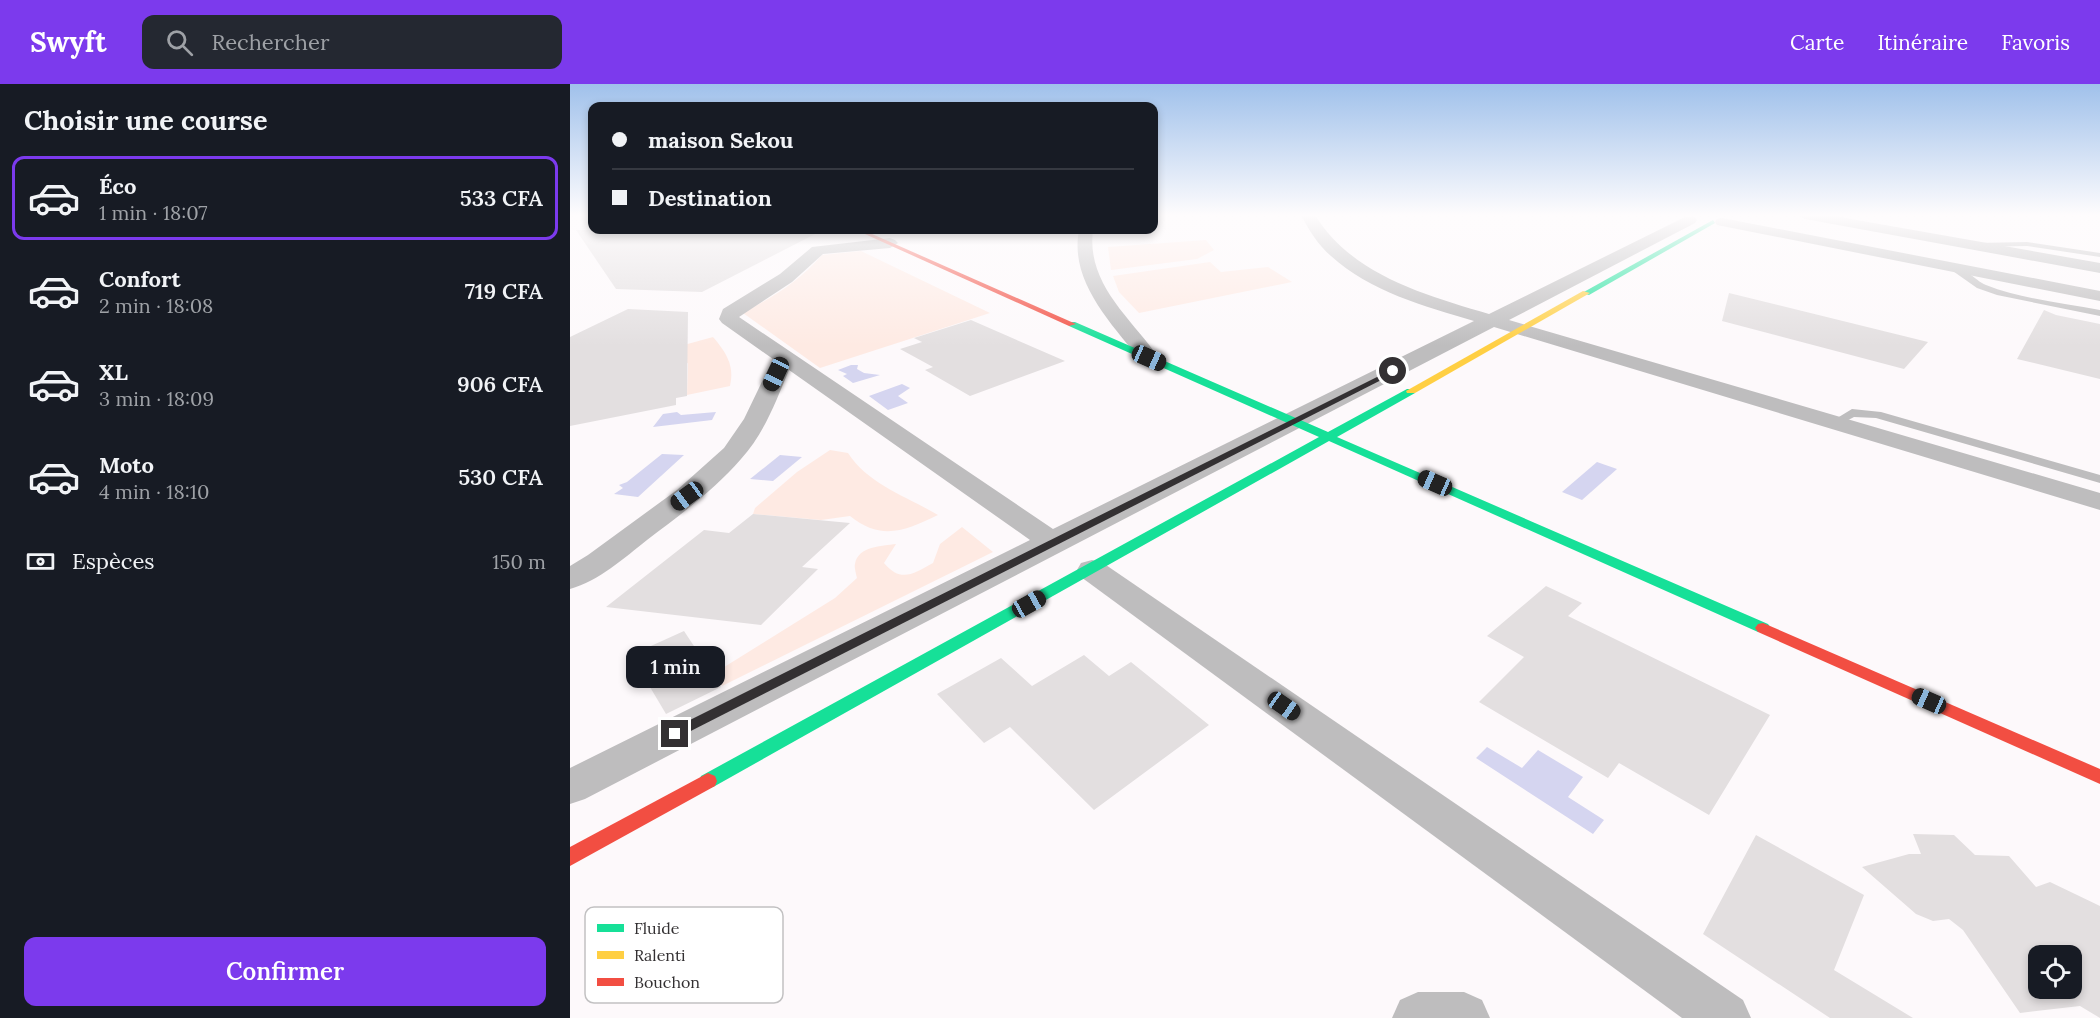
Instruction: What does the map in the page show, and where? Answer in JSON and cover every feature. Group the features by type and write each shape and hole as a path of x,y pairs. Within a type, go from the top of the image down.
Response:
{"street":[{"path":"808,259 786,278 729,314 729,319 1052,542"},
{"path":"925,259 2100,777"},
{"path":"1084,259 1100,294 1149,358"},
{"path":"1342,259 1399,290 1521,330 2100,502"},
{"path":"570,787 1292,421 1620,259"},
{"path":"570,857 1092,570 1328,435 1521,330 1636,259"},
{"path":"1907,259 2100,296"},
{"path":"2047,259 2100,268"},
{"path":"570,579 599,562 687,496 733,453 756,419 784,359"},
{"path":"1092,570 1725,1018"},
{"path":"1418,1018 1464,1018"}],"lane":[{"path":"1953,267 1980,286 2000,293 2100,313"},
{"path":"1835,423 1851,413 1877,415 2100,479"}],"shaded area":[{"path":"819,259 877,259 990,313 820,368 743,313 786,288"},
{"path":"1110,259 1198,259 1197,259 1111,270"},
{"path":"1210,262 1221,272 1268,267 1292,282 1139,313 1119,292 1113,276"},
{"path":"713,337 728,360 731,372 730,386 687,395 688,363 578,384 655,353"},
{"path":"830,450 848,453 866,474 877,482 938,515 904,529 883,531 861,524 850,516 821,520 753,514 755,508 797,472"},
{"path":"962,527 993,552 722,686 713,674 835,598 857,578 855,564 857,558 866,550 896,544 884,563 896,573 907,575 933,563 940,544"}],"water":[{"path":"858,365 857,369 864,373 880,375 853,383 843,376 847,374 838,370"},
{"path":"902,384 910,388 898,396 908,403 888,410 869,396"},
{"path":"677,412 681,415 716,412 712,420 653,427 663,414"},
{"path":"662,454 684,455 638,497 614,494 623,488 619,485 627,482"},
{"path":"780,455 802,457 773,481 750,479"},
{"path":"1597,462 1617,469 1582,500 1562,492"},
{"path":"1487,747 1522,768 1538,750 1583,777 1568,797 1604,820 1593,834 1476,758"}],"building":[{"path":"595,259 767,259 702,292 616,289"},
{"path":"1729,293 1928,342 1904,369 1722,321"},
{"path":"628,309 688,312 687,396 676,398 676,405 570,426 570,337"},
{"path":"2044,310 2056,315 2100,324 2100,379 2017,359"},
{"path":"971,320 1065,361 970,396 925,370 933,367 900,349 922,342 914,338"},
{"path":"753,514 850,523 802,567 818,569 761,625 606,607 704,530 729,533"},
{"path":"1546,586 1582,603 1568,616 1770,715 1709,815 1619,763 1608,778 1479,702 1524,657 1487,636"},
{"path":"684,631 721,687 666,714 631,655"},
{"path":"1084,655 1109,676 1131,662 1209,725 1094,810 1010,727 984,743 937,694 1001,658 1032,686"},
{"path":"1913,834 1954,835 1975,855 2009,856 2036,887 2050,882 2100,906 2100,1018 2080,1006 2020,1013 1963,930 1949,919 1933,921 1916,914 1862,867 1909,854 1921,854"},
{"path":"1756,835 1864,895 1834,970 1913,1018 1830,1018 1703,934"}],"traffic: fast":[{"path":"1586,293 1648,259"},
{"path":"1072,324 1763,628"},
{"path":"708,781 1411,391"}],"traffic: slow":[{"path":"1411,391 1586,293"}],"traffic: jam":[{"path":"924,259 1072,324"},
{"path":"1763,628 2100,777"},
{"path":"570,857 708,781"}],"route":[{"path":"675,734 1393,371"}]}
